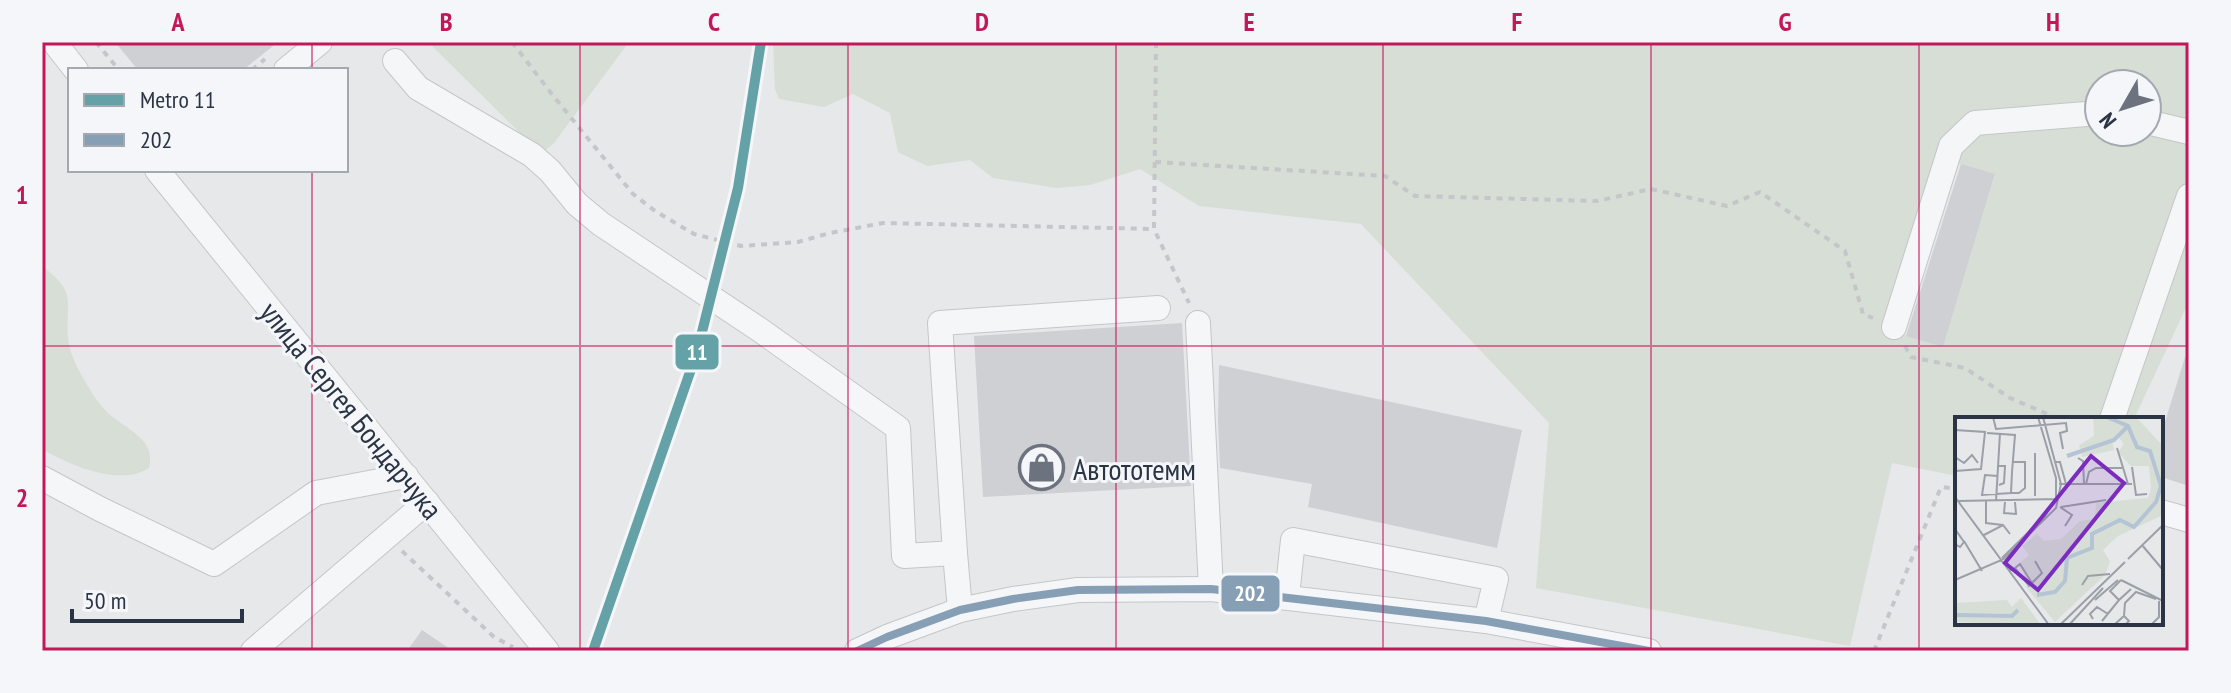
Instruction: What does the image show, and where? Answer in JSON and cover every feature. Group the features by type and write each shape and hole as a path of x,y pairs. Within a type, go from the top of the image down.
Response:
{"street":[{"path":"54,42 74,68"},
{"path":"288,68 320,42"},
{"path":"395,61 418,88 532,155 550,171 577,204 601,224 760,330 898,428 904,556 955,553"},
{"path":"1894,327 1951,146 1975,123 2083,114"},
{"path":"2163,126 2189,132"},
{"name":"улица Сергея Бондарчука","path":"161,172 547,651"},
{"path":"2113,417 2189,196"},
{"path":"960,610 940,323 1158,308"},
{"path":"1198,323 1211,589"},
{"path":"42,478 214,564 316,493 406,476"},
{"path":"253,651 427,502"},
{"path":"2163,513 2189,520"},
{"path":"1287,596 1293,540 1496,579 1486,621"},
{"path":"860,650 960,610 1078,590 1211,589 1486,621 1649,651"}],"path":[{"path":"96,42 117,68"},
{"path":"512,42 633,194 694,234 741,246 798,242 883,223 1154,229"},
{"path":"1156,42 1154,229 1198,323"},
{"path":"1155,162 1385,176 1415,196 1597,201 1651,189 1727,206 1760,192 1845,251 1863,314 1894,327 1911,357 1965,368 2010,398 2054,417"},
{"path":"1874,651 1941,487 1955,489"},
{"path":"383,539 409,558 494,637 519,651"}],"shaded area":[{"path":"428,42 629,42 554,143 541,154"},
{"path":"773,42 2189,42 2189,301 2135,417 1955,417 1955,476 1892,463 1850,646 1536,588 1549,423 1361,224 1199,206 1140,169 1090,185 1057,188 993,178 970,160 927,166 898,152 890,113 853,94 824,107 779,99 775,89","holes":["1956,163 1995,175 1943,347 1904,335"]},
{"path":"42,266 65,290 69,344 79,370 105,410 144,442 150,458 149,468 137,473 110,475 80,467 42,449"}],"building":[{"path":"115,42 278,42 246,68 136,68"},
{"path":"1961,164 1995,174 1943,347 1906,336"},
{"path":"1182,323 1191,486 983,497 974,336"},
{"path":"2185,357 2189,358 2189,486 2163,478 2163,428"},
{"path":"1219,365 1522,430 1497,548 1308,507 1312,484 1220,468"},
{"path":"422,630 453,651 407,651"}],"metro line":[{"name":"11","path":"593,651 697,352 738,188 761,42"}],"transit line":[{"name":"202","path":"857,651 960,610 1013,599 1078,590 1211,589 1486,621 1649,651"}],"place":[{"name":"Автототемм","path":"1042,468"}]}
